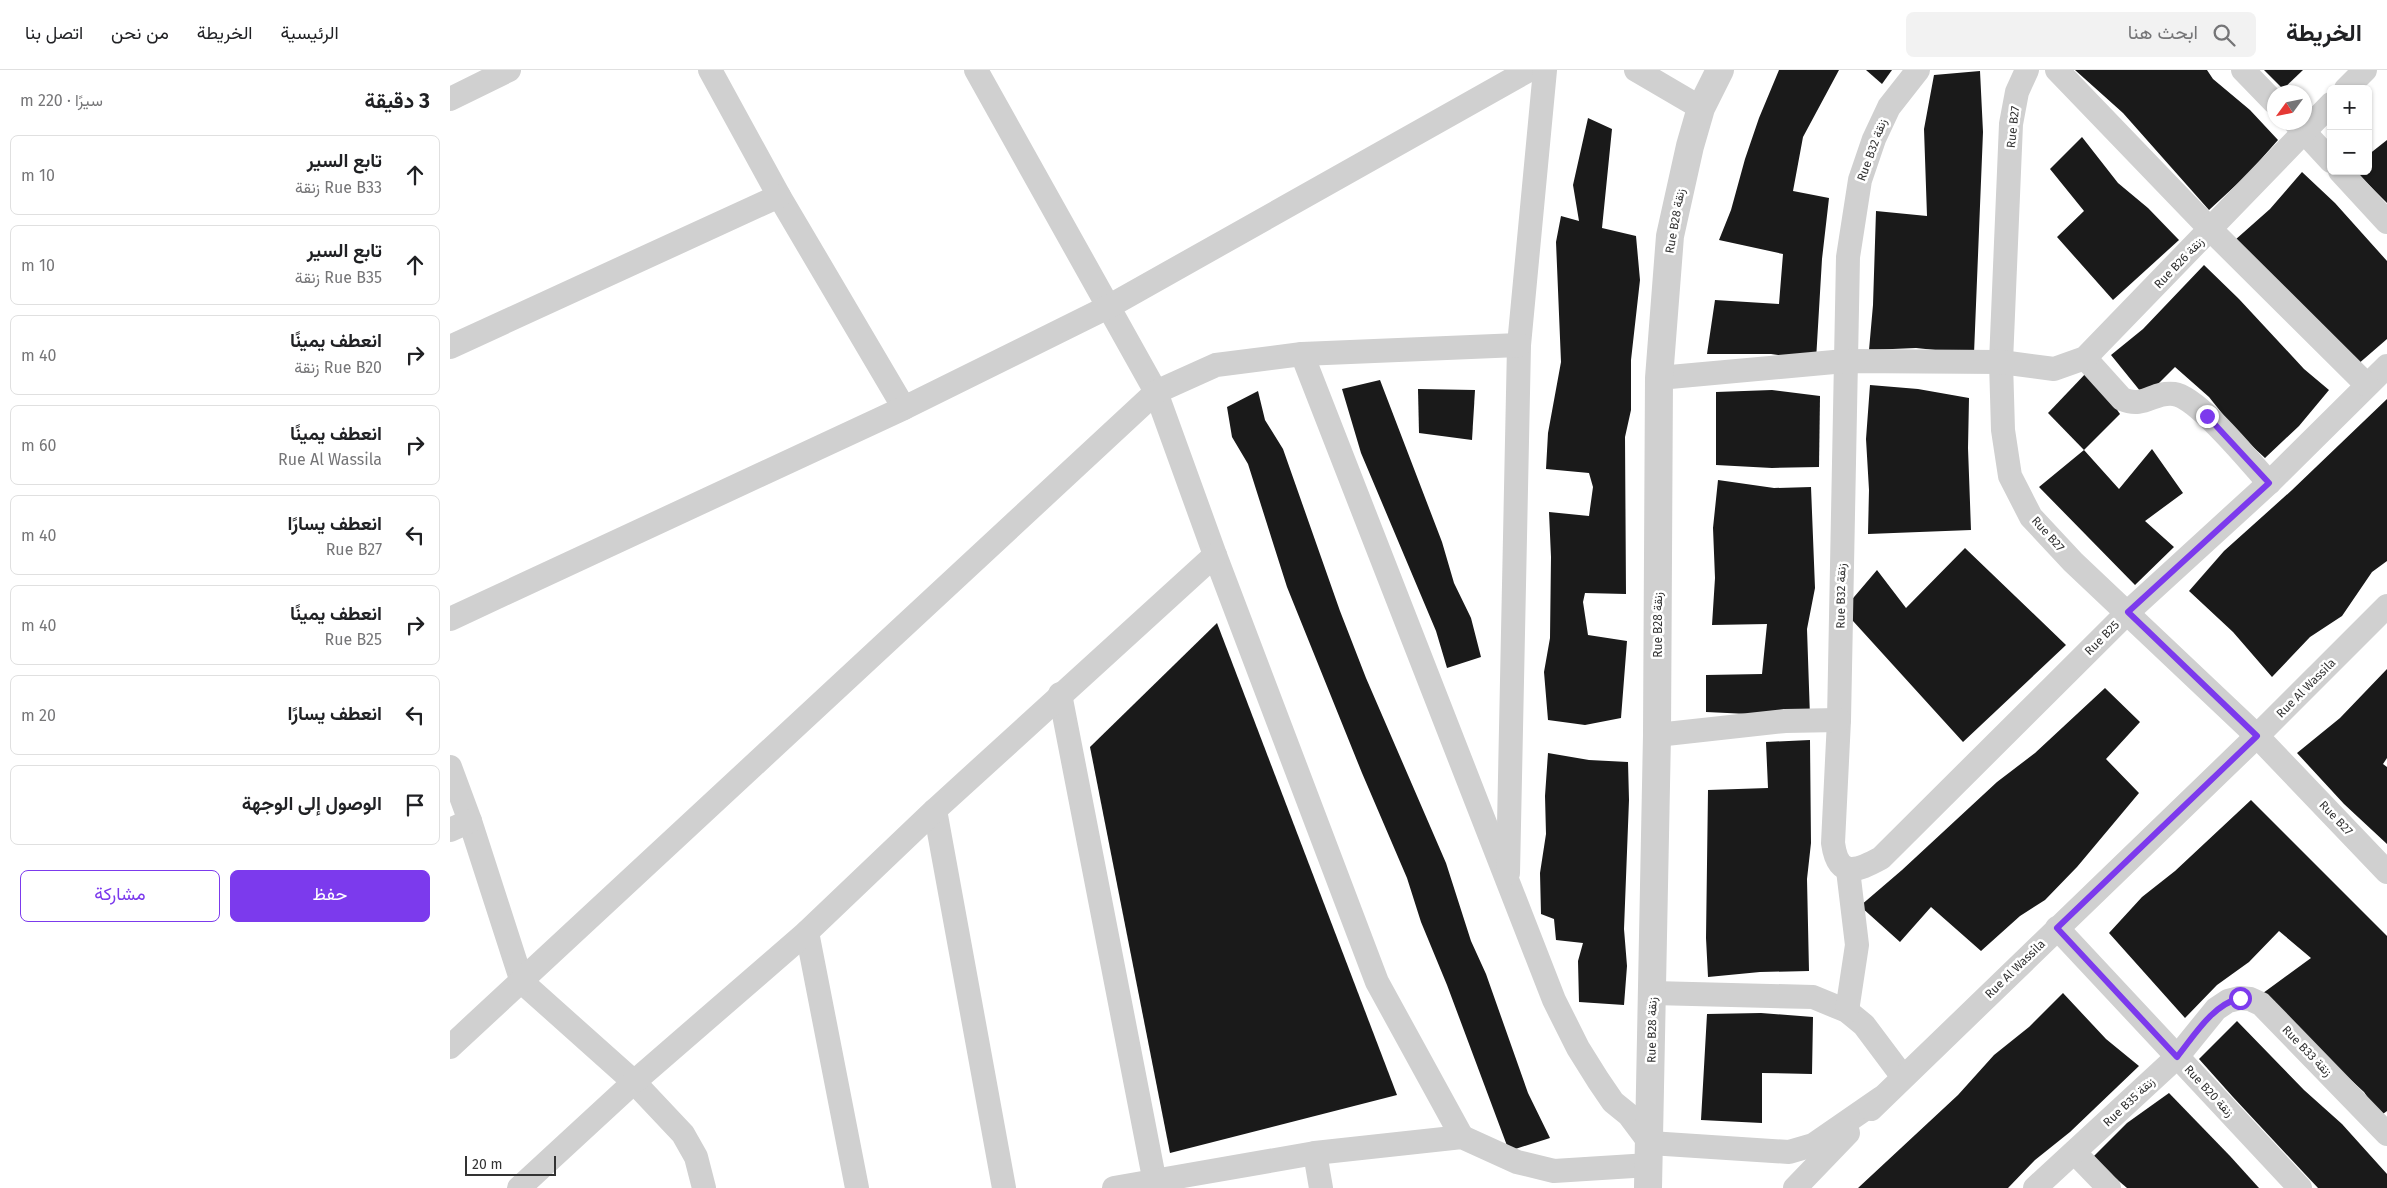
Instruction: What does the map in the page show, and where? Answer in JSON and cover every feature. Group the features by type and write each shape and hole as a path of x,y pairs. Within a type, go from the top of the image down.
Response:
{"street":[{"path":"450,99 509,70"},
{"path":"710,70 779,196 904,408"},
{"path":"976,70 1156,392 1215,555 1377,982 1462,1138"},
{"path":"450,619 904,408 1108,307 1529,70"},
{"path":"1508,884 1519,344 1545,70"},
{"path":"1636,70 1701,108"},
{"name":"Rue B28 زنقة","path":"1649,1165 1657,735 1660,378 1670,236 1690,146 1701,108 1720,70"},
{"name":"Rue B32 زنقة","path":"1848,870 1834,856 1834,830 1839,720 1844,361 1848,257 1860,180 1889,107 1918,70"},
{"name":"Rue B27","path":"2027,70 2017,92 2011,124 2001,362 2003,430 2010,476 2031,517 2073,562 2257,736 2387,872"},
{"path":"2057,70 2211,230 2367,385"},
{"path":"2243,70 2267,95"},
{"path":"2350,85 2365,70"},
{"name":"Rue B26 زنقة","path":"2312,118 2327,107"},
{"name":"Rue B26 زنقة","path":"2001,362 2054,369 2085,358 2211,230 2296,130"},
{"path":"2302,130 2327,157"},
{"path":"2344,175 2387,222"},
{"path":"450,348 779,196"},
{"path":"456,1039 522,982 1156,392 1216,365 1302,354 1519,344"},
{"path":"1302,354 1407,619 1554,1000 1578,1048 1613,1102 1628,1116 1649,1165"},
{"path":"2085,358 2122,399 2129,402 2145,402 2160,395 2171,393 2183,395 2193,402 2269,483"},
{"path":"1660,378 1844,361 2001,362"},
{"name":"Rue B25","path":"1848,870 1857,870 1881,858 2128,612 2269,483 2387,366"},
{"path":"519,1188 634,1082 807,932 934,810 1215,555"},
{"name":"Rue Al Wassila","path":"1795,1188 1881,1098 2257,736 2387,606"},
{"path":"1060,694 1156,1184"},
{"path":"1657,735 1785,721 1839,720"},
{"path":"450,767 460,826 522,982 634,1082 683,1134 696,1157 704,1188"},
{"path":"934,810 1004,1188"},
{"path":"1847,1011 1857,945 1848,870"},
{"name":"Rue B20 زنقة","path":"2057,928 2300,1188"},
{"path":"807,932 857,1188"},
{"path":"1652,993 1813,997 1847,1011 1864,1025 1903,1077"},
{"name":"Rue B33 زنقة","path":"2216,1010 2228,1001 2240,998 2250,999 2261,1004 2387,1134"},
{"name":"Rue B35 زنقة","path":"2036,1188 2177,1057 2216,1010"},
{"path":"1114,1188 1156,1184 1315,1153 1462,1138 1517,1162 1554,1171 1649,1165 1789,1152 1813,1145 1881,1098"},
{"path":"1315,1153 1322,1188"},
{"path":"2075,1153 2109,1188"}],"building":[{"path":"1779,70 1839,70 1803,137 1793,191 1829,198 1822,259 1816,360 1771,354 1707,354 1715,300 1779,304 1783,254 1719,240 1731,210 1759,118"},
{"path":"1866,70 1892,70 1882,84"},
{"path":"2075,70 2207,70 2213,79 2250,110 2278,140 2247,175 2209,210 2123,113"},
{"path":"2264,70 2303,70 2287,85 2279,85"},
{"path":"1980,71 1983,132 1974,354 1916,348 1869,350 1873,305 1876,211 1927,216 1924,129 1934,75"},
{"path":"1588,118 1612,129 1602,228 1636,236 1640,280 1631,360 1631,410 1625,437 1626,594 1585,593 1583,602 1588,635 1627,641 1621,718 1585,725 1548,720 1544,672 1550,638 1551,557 1549,512 1589,516 1593,487 1589,473 1546,469 1548,433 1561,362 1556,242 1561,216 1579,221 1573,185"},
{"path":"2082,137 2118,183 2148,208 2179,240 2113,300 2057,237 2084,211 2050,169"},
{"path":"2387,140 2387,203 2359,175 2372,175 2372,152"},
{"path":"2302,172 2335,203 2387,261 2387,339 2357,365 2235,240 2270,209"},
{"path":"2204,265 2239,299 2304,369 2329,390 2299,426 2265,458 2237,432 2209,397 2175,367 2145,397 2111,355 2143,329"},
{"path":"2089,370 2120,414 2084,450 2048,413"},
{"path":"1380,380 1442,542 1454,583 1471,618 1481,657 1447,668 1436,631 1361,453 1342,389"},
{"path":"1870,385 1918,389 1969,398 1968,448 1971,530 1868,534 1869,490 1866,439"},
{"path":"1418,389 1475,390 1472,440 1419,433"},
{"path":"1772,390 1820,396 1819,467 1772,468 1716,465 1716,392"},
{"path":"1258,391 1265,420 1283,449 1340,611 1366,678 1446,863 1471,941 1486,974 1528,1093 1550,1138 1509,1151 1447,985 1421,922 1407,878 1362,773 1287,587 1248,464 1232,437 1227,407"},
{"path":"2387,399 2387,561 2372,572 2342,616 2310,637 2272,677 2233,632 2189,591 2224,551 2292,490"},
{"path":"2152,449 2183,493 2145,521 2174,547 2135,585 2039,487 2084,450 2119,489"},
{"path":"1718,480 1774,488 1811,487 1815,588 1807,629 1810,717 1706,712 1706,675 1762,674 1767,624 1712,625 1715,578 1713,528"},
{"path":"1965,548 2066,645 1963,742 1843,610 1877,570 1906,608"},
{"path":"1217,623 1397,1095 1170,1153 1090,747"},
{"path":"2387,669 2387,758 2383,764 2387,767 2387,844 2344,804 2297,753 2340,718"},
{"path":"2105,688 2140,722 2106,759 2139,793 2077,867 2045,900 2020,916 1981,951 1931,907 1900,942 1860,906 1997,782 2035,753"},
{"path":"1810,740 1811,843 1807,879 1809,971 1760,972 1708,977 1706,938 1708,790 1768,788 1766,742"},
{"path":"1548,753 1589,760 1628,762 1629,800 1624,929 1627,966 1624,1005 1579,1002 1578,961 1583,943 1556,940 1554,919 1541,914 1540,873 1546,834 1545,796"},
{"path":"2251,800 2387,936 2387,1111 2380,1116 2364,1092 2259,996 2311,958 2279,931 2249,962 2217,985 2185,1018 2109,933 2142,897 2175,871"},
{"path":"2063,993 2106,1039 2139,1066 2070,1132 2035,1160 2008,1188 1858,1188 1958,1095 1994,1055 2029,1027"},
{"path":"1761,1013 1813,1017 1812,1074 1762,1073 1762,1123 1701,1120 1707,1014"},
{"path":"2237,1021 2304,1090 2342,1124 2387,1174 2387,1188 2318,1188 2233,1097 2199,1059"},
{"path":"2169,1093 2259,1188 2127,1188 2092,1158 2127,1123"}],"route":[{"path":"2207,416 2269,483 2128,612 2257,736 2057,928 2177,1057 2216,1010 2228,1001 2240,998"}]}
